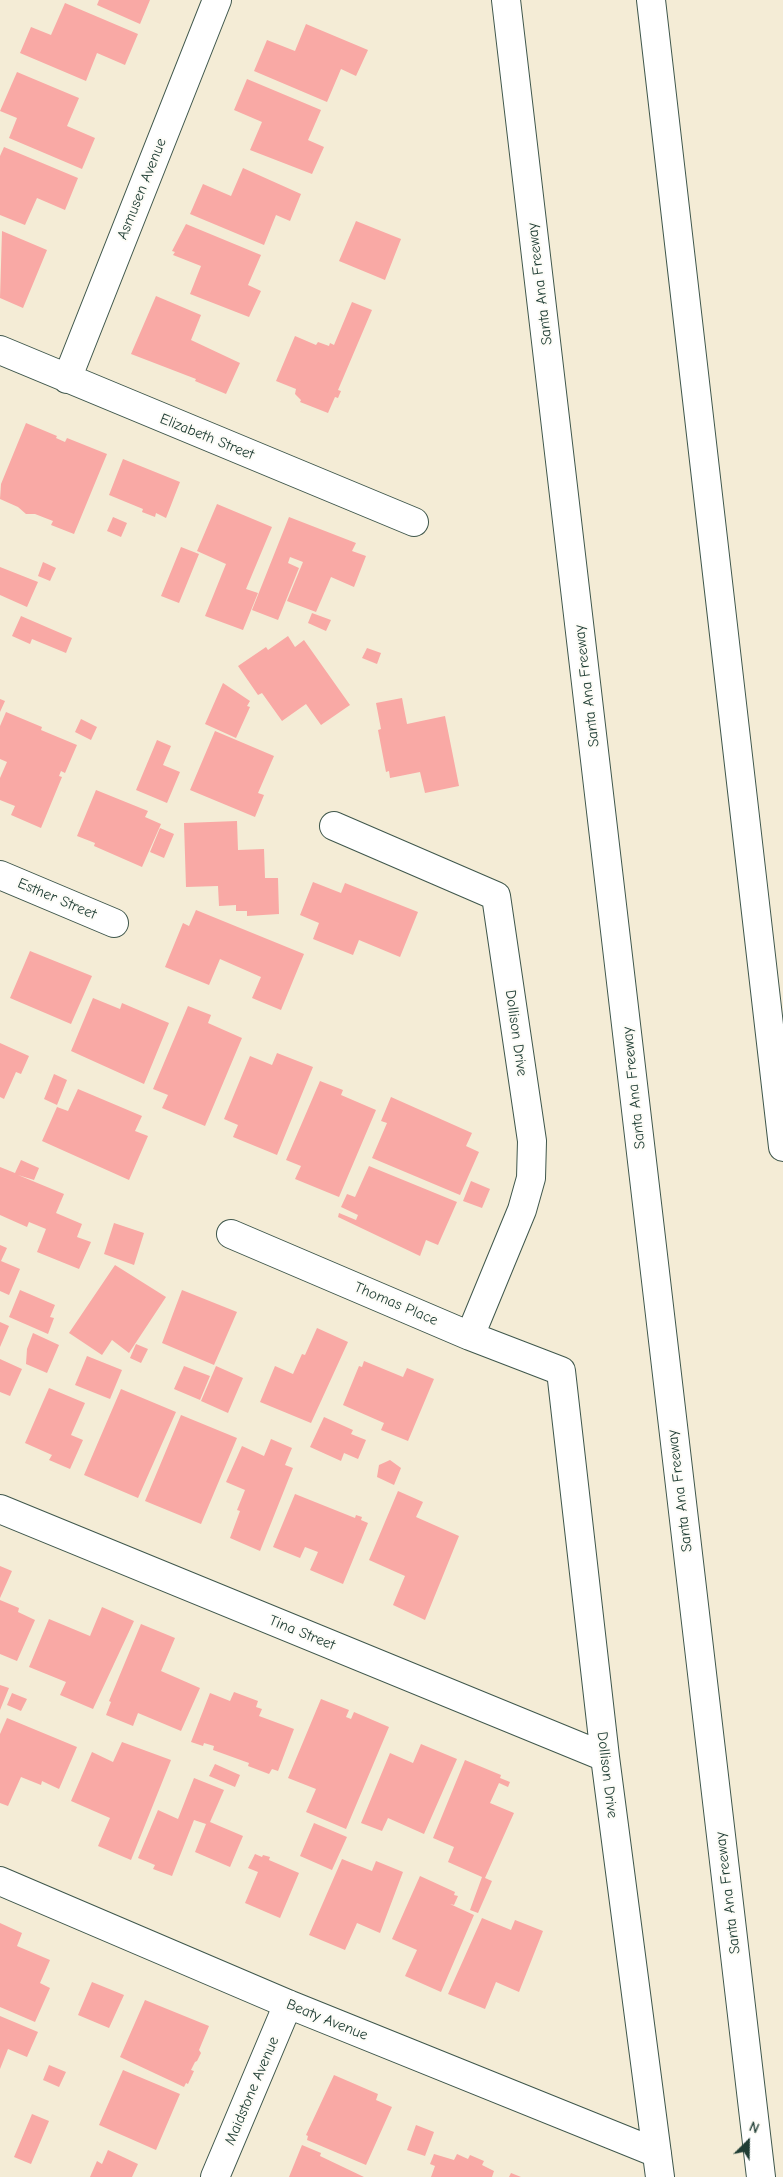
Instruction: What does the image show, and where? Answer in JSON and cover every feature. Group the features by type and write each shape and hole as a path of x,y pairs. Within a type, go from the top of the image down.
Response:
{"main road":[{"name":"Asmusen Avenue","path":"66,379 216,0"},
{"name":"Santa Ana Freeway","path":"506,0 761,2177"},
{"path":"651,0 783,1147"},
{"name":"Elizabeth Street","path":"0,350 414,522"},
{"name":"Dollison Drive","path":"334,826 496,896 532,1141 531,1178 522,1210 470,1336"},
{"name":"Esther Street","path":"0,875 114,923"},
{"name":"Thomas Place","path":"231,1234 470,1336 561,1371"},
{"name":"Dollison Drive","path":"561,1371 604,1757 659,2165"},
{"name":"Tina Street","path":"0,1509 604,1757"},
{"name":"Beaty Avenue","path":"0,1881 659,2165"},
{"name":"Maidstone Avenue","path":"215,2177 288,2004"}],"building":[{"path":"99,0 150,0 140,24 97,5"},
{"path":"65,3 138,34 125,65 97,53 86,81 20,53 31,27 51,35"},
{"path":"306,24 368,50 356,76 341,69 327,102 254,71 267,40 295,51"},
{"path":"17,72 79,98 67,126 95,138 82,169 9,138 17,118 0,111"},
{"path":"247,79 321,110 308,140 324,147 312,174 250,150 262,122 234,110"},
{"path":"4,147 78,178 65,210 37,198 25,225 0,215 0,156"},
{"path":"243,168 301,194 290,221 276,215 264,245 190,214 203,184 231,196"},
{"path":"356,221 401,239 385,280 339,261"},
{"path":"186,224 261,255 248,285 261,291 249,317 190,294 201,266 173,255 175,252 172,251"},
{"path":"2,231 47,250 23,308 0,298"},
{"path":"156,296 201,315 191,340 240,363 226,394 195,381 196,379 131,354"},
{"path":"352,302 372,310 338,390 341,391 338,398 335,397 328,413 300,402 301,400 295,394 296,389 276,381 295,336 316,345 318,342 329,346 330,343 334,345"},
{"path":"26,423 57,436 56,438 65,442 67,438 107,454 74,534 51,525 53,521 35,514 26,514 18,507 0,499 1,484"},
{"path":"123,459 180,482 166,518 156,513 155,517 142,512 143,509 109,495"},
{"path":"217,504 272,527 246,589 258,593 243,630 205,616 226,564 197,551"},
{"path":"113,517 127,523 121,537 107,531"},
{"path":"289,517 356,543 352,551 366,556 354,587 331,577 316,612 287,601 303,562 290,557 288,563 299,568 278,620 252,610"},
{"path":"181,547 199,554 179,603 161,596"},
{"path":"43,562 56,568 50,581 38,576"},
{"path":"0,567 38,582 27,607 0,595"},
{"path":"312,613 331,620 326,631 308,623"},
{"path":"21,616 72,638 66,653 32,639 30,644 12,636"},
{"path":"288,636 295,647 304,640 350,705 321,725 306,704 282,721 262,693 258,695 238,666 266,647 268,650"},
{"path":"367,648 381,653 377,664 362,658"},
{"path":"223,683 250,701 247,706 250,707 236,738 205,724"},
{"path":"402,698 407,724 445,716 459,786 425,793 420,772 390,778 389,771 386,772 378,730 381,729 376,703"},
{"path":"0,699 5,701 0,712"},
{"path":"6,712 42,727 41,730 77,745 65,773 61,771 59,776 62,777 41,828 11,815 15,806 0,800 0,778 7,762 0,759 0,726"},
{"path":"81,719 97,727 91,740 75,732"},
{"path":"215,731 274,756 258,793 264,795 255,817 190,790"},
{"path":"157,740 171,746 163,765 180,772 167,803 136,790"},
{"path":"96,790 148,811 145,817 161,824 142,867 94,846 95,843 77,836"},
{"path":"237,821 238,850 264,849 265,878 278,878 279,914 247,916 247,911 236,911 236,905 219,906 218,886 186,887 184,823"},
{"path":"160,828 174,834 164,858 150,852"},
{"path":"313,882 341,893 345,883 418,912 400,957 359,940 353,955 313,939 319,923 300,915"},
{"path":"196,910 304,954 281,1010 252,998 261,977 220,959 209,985 165,967 183,923 189,926"},
{"path":"30,951 92,976 71,1024 10,998"},
{"path":"93,998 120,1009 122,1003 169,1023 144,1084 71,1051"},
{"path":"188,1006 211,1015 208,1023 242,1038 205,1126 162,1108 168,1095 153,1089"},
{"path":"0,1043 29,1056 21,1074 16,1072 4,1099 0,1097"},
{"path":"277,1053 313,1067 277,1155 233,1137 238,1125 224,1119 250,1056 272,1065"},
{"path":"54,1074 67,1080 57,1105 44,1099"},
{"path":"320,1081 343,1090 341,1095 376,1110 339,1197 295,1179 301,1166 286,1160"},
{"path":"78,1089 142,1116 135,1131 148,1136 129,1180 42,1141 57,1107 68,1111"},
{"path":"391,1097 472,1133 466,1146 479,1152 460,1195 372,1158 387,1123 381,1121"},
{"path":"21,1160 39,1168 34,1180 18,1175 64,1194 56,1213 82,1224 77,1237 91,1242 79,1269 37,1252 46,1229 29,1222 27,1227 0,1215 0,1167 15,1173"},
{"path":"369,1166 457,1202 438,1245 426,1240 420,1256 338,1217 339,1213 356,1220 358,1215 341,1207 347,1194 355,1197"},
{"path":"471,1181 490,1189 482,1208 463,1201"},
{"path":"114,1223 144,1233 134,1265 104,1254"},
{"path":"0,1245 7,1248 1,1261 20,1269 9,1295 0,1291"},
{"path":"115,1265 166,1297 129,1353 112,1340 102,1355 69,1333"},
{"path":"20,1290 55,1305 50,1317 54,1318 48,1334 9,1317"},
{"path":"182,1290 237,1312 214,1365 162,1343"},
{"path":"0,1322 9,1326 0,1347"},
{"path":"317,1328 348,1342 311,1423 260,1402 275,1366 293,1374 302,1354 305,1355"},
{"path":"33,1333 59,1345 47,1373 26,1364 27,1349"},
{"path":"136,1344 148,1349 141,1363 130,1358"},
{"path":"87,1356 122,1370 110,1399 75,1385"},
{"path":"0,1359 22,1369 10,1396 0,1392"},
{"path":"364,1361 403,1377 407,1368 434,1379 408,1441 381,1430 384,1423 343,1405 359,1366 362,1367"},
{"path":"184,1366 210,1376 200,1400 174,1389"},
{"path":"216,1366 243,1378 228,1413 201,1401"},
{"path":"49,1388 85,1403 71,1435 83,1440 70,1469 49,1460 52,1455 25,1443"},
{"path":"121,1389 176,1412 138,1498 84,1475"},
{"path":"181,1415 237,1438 201,1524 145,1501"},
{"path":"324,1417 353,1430 351,1434 366,1440 358,1459 344,1453 341,1461 310,1447"},
{"path":"271,1439 292,1448 285,1465 293,1468 260,1551 230,1538 240,1511 237,1510 245,1490 226,1482 242,1446 264,1456"},
{"path":"390,1460 401,1468 394,1485 377,1477 379,1465"},
{"path":"398,1491 423,1502 416,1517 459,1536 425,1620 393,1605 405,1576 369,1560"},
{"path":"295,1494 355,1518 356,1515 362,1517 361,1520 368,1523 343,1584 310,1570 318,1552 305,1547 300,1558 273,1547"},
{"path":"0,1566 12,1571 0,1598"},
{"path":"0,1600 19,1608 18,1612 35,1620 17,1661 0,1654"},
{"path":"102,1607 134,1621 93,1709 60,1695 66,1682 29,1667 49,1619 90,1636"},
{"path":"141,1624 175,1638 161,1671 200,1688 181,1731 138,1713 133,1726 106,1715 111,1702 109,1701"},
{"path":"0,1685 9,1688 0,1710"},
{"path":"234,1692 258,1701 256,1707 262,1709 259,1716 294,1729 278,1771 272,1769 269,1774 248,1766 249,1763 213,1750 214,1746 204,1743 203,1746 191,1742 210,1693 230,1701"},
{"path":"12,1693 27,1699 21,1711 7,1705"},
{"path":"321,1699 349,1710 346,1717 351,1719 354,1712 389,1727 346,1829 306,1812 316,1789 288,1778"},
{"path":"7,1718 77,1747 59,1789 42,1781 41,1785 21,1777 8,1806 0,1803 0,1734"},
{"path":"122,1742 171,1760 131,1860 98,1846 110,1818 71,1801 92,1752 113,1762"},
{"path":"421,1744 457,1759 424,1834 388,1818 382,1831 361,1823 390,1753 413,1763"},
{"path":"465,1760 501,1775 500,1778 510,1782 508,1787 499,1783 490,1803 514,1813 485,1878 492,1881 478,1913 470,1910 482,1877 448,1862 454,1847 433,1838"},
{"path":"215,1764 240,1775 235,1787 209,1776"},
{"path":"194,1778 224,1790 210,1822 243,1836 230,1867 195,1852 206,1824 194,1820 172,1876 153,1869 155,1865 138,1858 158,1810 178,1819"},
{"path":"314,1823 347,1837 332,1870 300,1856"},
{"path":"255,1854 262,1857 263,1855 270,1857 269,1860 299,1873 280,1918 245,1903 258,1872 248,1868"},
{"path":"342,1859 372,1871 376,1861 403,1872 380,1933 357,1923 345,1950 309,1935"},
{"path":"420,1876 455,1892 454,1895 458,1896 454,1905 450,1904 474,1915 441,1992 405,1976 417,1950 392,1939"},
{"path":"482,1918 511,1930 515,1920 543,1931 519,1992 496,1982 485,2009 448,1994"},
{"path":"0,1923 22,1933 17,1946 50,1960 40,1983 50,1988 35,2022 0,2007"},
{"path":"92,1982 124,1995 109,2028 78,2015"},
{"path":"145,2000 209,2026 199,2050 201,2053 191,2070 194,2071 188,2084 186,2083 184,2087 120,2057"},
{"path":"0,2016 38,2032 27,2057 8,2049 0,2069"},
{"path":"49,2065 66,2072 59,2087 43,2080"},
{"path":"123,2070 180,2094 156,2150 99,2125"},
{"path":"334,2075 378,2094 376,2100 392,2107 366,2165 307,2140 308,2136 306,2135"},
{"path":"32,2114 49,2121 31,2164 14,2157"},
{"path":"416,2125 434,2132 425,2156 407,2150"},
{"path":"302,2145 321,2153 320,2156 364,2177 289,2177"},
{"path":"108,2150 138,2164 132,2177 90,2177 97,2161 102,2164"},
{"path":"434,2154 454,2160 457,2154 468,2159 470,2155 484,2161 482,2165 494,2171 492,2177 431,2177 435,2166 430,2164"},
{"path":"511,2173 521,2177 509,2177"}]}
